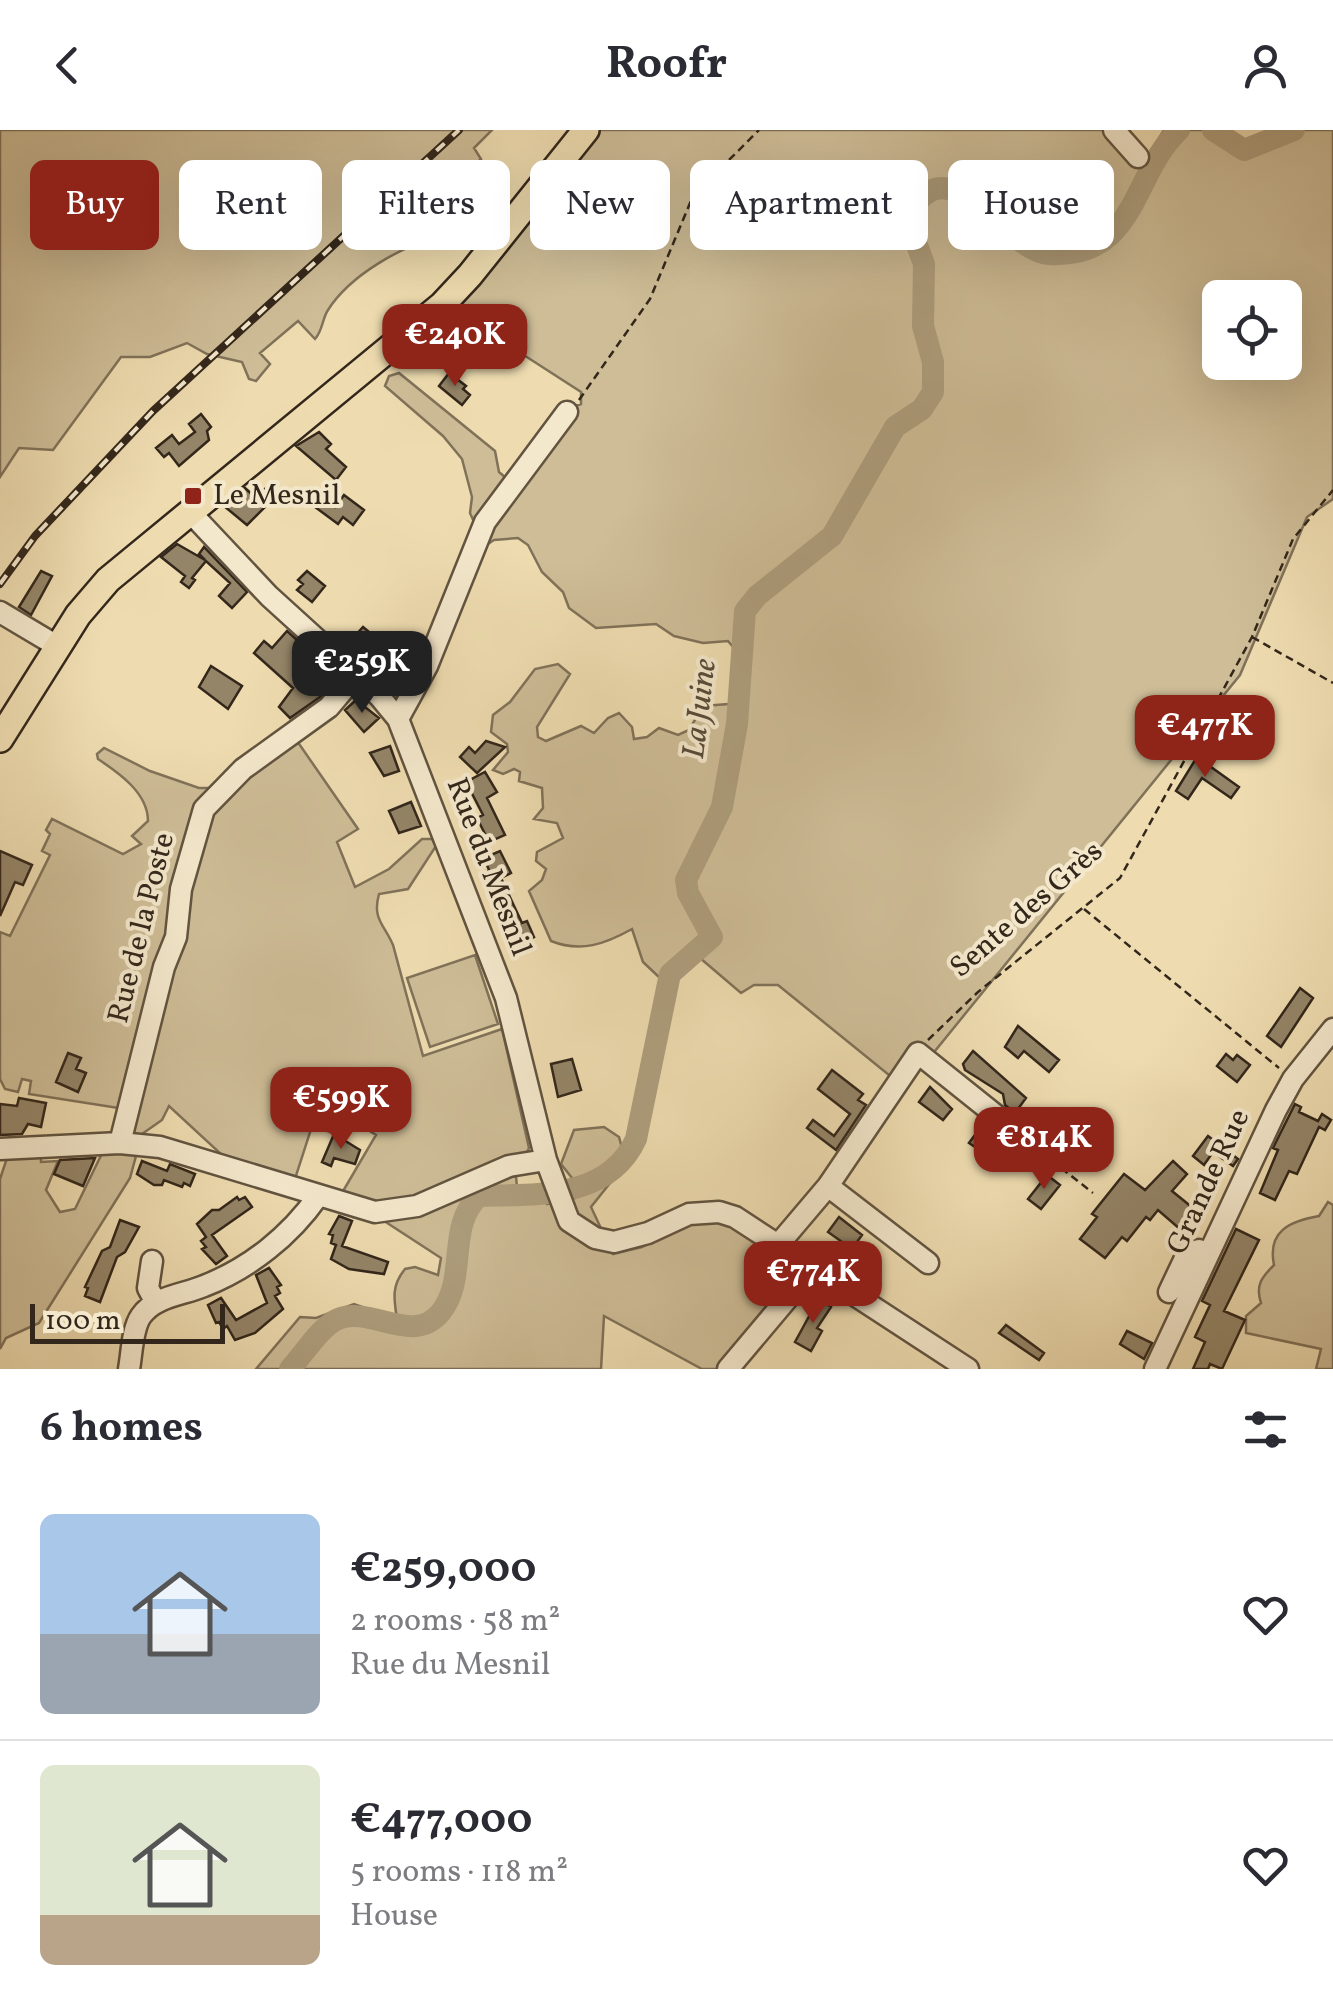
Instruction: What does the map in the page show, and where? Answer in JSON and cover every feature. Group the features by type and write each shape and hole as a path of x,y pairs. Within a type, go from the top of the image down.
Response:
{"main road":[{"path":"0,739 57,646 96,592 442,304 470,275 586,130"}],"street":[{"path":"1114,130 1138,157"},
{"path":"398,719 426,666 486,522 567,412"},
{"name":"Rue du Mesnil","path":"190,511 269,596 398,719 506,998 553,1185 569,1221 581,1231 614,1242 630,1240 704,1211 734,1217 778,1245"},
{"path":"0,612 57,646"},
{"name":"Rue de la Poste","path":"120,1143 164,967 176,937 181,889 204,809 243,770 329,707 356,675"},
{"name":"Grande Rue","path":"1155,1369 1293,1080 1333,1029"},
{"path":"968,1369 778,1245 828,1186 918,1053 1038,1149"},
{"path":"0,1149 120,1143 189,1154 356,1209 392,1212 417,1206 509,1166 546,1160"},
{"path":"828,1186 928,1264"},
{"path":"129,1369 141,1316 156,1303 205,1286 248,1263 298,1224 318,1196"},
{"path":"1169,1292 1187,1254 1208,1252"},
{"path":"152,1261 148,1288 156,1303"},
{"path":"728,1369 813,1268"}],"path":[{"path":"567,412 616,352 650,298 693,196 758,130"},
{"name":"Sente des Grès","path":"918,1053 968,1001 1127,867 1252,637 1293,539 1333,490"},
{"path":"1252,637 1333,682"},
{"path":"1082,908 1293,1080"},
{"path":"1038,1149 1093,1193"}],"shaded area":[{"path":"0,130 492,130 474,148 480,160 342,160 342,250 404,250 349,285 328,310 315,339 298,321 260,353 270,364 256,381 249,379 242,362 207,354 187,343 150,357 121,357 53,450 19,448 0,477"},
{"path":"599,130 1114,130 1147,158 1164,130 1224,130 1247,143 1272,130 1333,130 1333,499 1307,517 1240,675 905,1088 778,985 754,985 741,993 700,958 678,979 661,979 643,962 632,929 593,945 551,941 529,891 542,880 546,869 536,861 537,852 563,838 557,823 534,819 543,808 542,788 519,781 520,772 514,769 503,774 493,770 508,752 507,744 491,732 493,715 510,702 535,669 558,664 570,674 537,727 538,737 546,741 581,726 594,733 619,713 632,727 634,739 647,737 659,728 678,735 689,730 703,706 742,703 747,685 744,663 728,641 703,643 674,636 656,624 596,628 569,608 563,592 542,572 528,545 518,538 494,540 485,546 470,513 472,497 462,459 443,436 385,386 389,376 399,373 495,451 499,472 506,478 570,408 581,404 581,392 471,321 418,366 405,355 473,289 504,250 510,250 510,242 530,217 530,250 670,250 670,160 575,160"},
{"path":"295,738 358,829 337,842 355,887 389,869 422,839 432,839 436,846 408,889 379,894 377,910 393,945 423,1056 502,1029 529,1148 524,1158 482,1183 516,1176 518,1199 546,1197 547,1204 575,1198 572,1178 561,1164 574,1130 604,1127 619,1137 626,1163 591,1207 613,1254 642,1247 702,1217 733,1226 801,1268 722,1369 702,1369 604,1316 601,1369 256,1369 300,1317 316,1318 354,1304 397,1319 395,1293 405,1269 415,1267 438,1275 441,1258 381,1219 353,1217 339,1198 376,1135 353,1121 336,1124 333,1133 312,1126 294,1182 223,1156 169,1106 162,1120 142,1134 130,1178 39,1323 6,1338 0,1349 0,1179 8,1155 41,1152 41,1162 58,1161 46,1190 60,1212 75,1209 109,1139 118,1141 125,1109 29,1094 31,1081 22,1079 18,1092 5,1089 0,1079 0,932 10,936 50,855 42,851 50,834 46,830 52,819 123,854 141,844 132,836 148,821 147,811 138,793 123,777 98,759 97,754 104,748 150,771 199,788 216,788"},
{"path":"475,955 498,1024 430,1047 407,978"},
{"path":"1328,1202 1333,1205 1333,1369 1316,1369 1321,1349 1246,1333 1246,1316 1261,1303 1259,1286 1274,1265 1278,1236 1290,1225 1319,1216"}],"building":[{"path":"449,373 466,386 463,389 470,395 462,405 439,386"},
{"path":"201,414 211,427 207,431 209,440 179,466 169,453 164,457 156,448 172,435 179,444 195,432 189,424"},
{"path":"319,432 331,444 326,449 346,467 336,480 296,446"},
{"path":"245,488 256,498 265,489 275,497 247,525 224,506"},
{"path":"318,495 335,507 344,495 364,510 353,525 343,517 338,524 311,504"},
{"path":"177,544 205,560 199,554 204,547 247,592 232,608 219,596 230,583 206,561 189,588 181,582 185,576 161,557"},
{"path":"41,571 52,576 31,615 19,607"},
{"path":"307,571 325,586 312,602 297,590 303,584 298,580"},
{"path":"363,627 404,661 409,656 414,661 405,678 397,672 387,685 376,674 385,662 354,637"},
{"path":"287,631 307,649 303,652 314,662 304,673 322,688 337,676 320,697 290,718 279,707 293,688 254,653 264,641 272,648"},
{"path":"211,666 242,686 228,709 199,687"},
{"path":"356,700 379,718 364,732 345,710"},
{"path":"486,741 505,747 477,773 460,757 469,747 475,753"},
{"path":"390,746 399,771 384,776 370,753"},
{"path":"1197,757 1239,787 1231,798 1202,778 1188,799 1176,791"},
{"path":"485,772 497,792 487,798 505,835 489,842 477,818 483,815 466,782"},
{"path":"411,802 421,826 399,833 389,811"},
{"path":"0,851 32,865 23,885 15,882 0,916"},
{"path":"500,851 511,873 501,878 522,923 527,921 534,937 518,944 501,918 485,875 489,870 484,858"},
{"path":"1300,988 1313,998 1281,1047 1267,1036"},
{"path":"1018,1026 1059,1060 1049,1072 1024,1051 1018,1058 1005,1047"},
{"path":"973,1051 1026,1098 1015,1113 1005,1105 1003,1094 965,1070 963,1064"},
{"path":"68,1053 81,1058 76,1069 86,1073 78,1092 56,1082"},
{"path":"1226,1054 1233,1060 1237,1055 1250,1065 1237,1082 1217,1066"},
{"path":"572,1059 581,1090 558,1097 551,1064"},
{"path":"832,1070 863,1094 858,1100 866,1105 836,1150 807,1128 813,1120 834,1136 850,1114 818,1089"},
{"path":"930,1087 952,1109 943,1120 919,1102"},
{"path":"19,1098 46,1103 41,1127 28,1124 22,1134 0,1135 0,1104 17,1106"},
{"path":"1295,1104 1301,1107 1299,1112 1318,1121 1322,1114 1331,1120 1325,1130 1319,1127 1297,1174 1289,1171 1275,1200 1260,1193 1278,1150 1273,1148"},
{"path":"1085,1125 1097,1135 1077,1156 1065,1146"},
{"path":"978,1131 1005,1148 996,1161 969,1143"},
{"path":"334,1134 360,1150 355,1164 334,1158 331,1166 322,1162"},
{"path":"1208,1136 1238,1159 1233,1166 1213,1152 1204,1165 1193,1156"},
{"path":"95,1158 83,1186 54,1174 60,1160"},
{"path":"142,1161 167,1171 170,1164 195,1174 190,1186 164,1180 162,1185 154,1185 137,1174"},
{"path":"1173,1161 1187,1174 1172,1191 1204,1217 1195,1228 1188,1222 1181,1230 1158,1210 1150,1220 1146,1217 1127,1241 1122,1237 1105,1258 1080,1239 1097,1217 1092,1214 1124,1174 1145,1190"},
{"path":"1047,1175 1060,1185 1041,1209 1028,1199"},
{"path":"237,1197 245,1197 252,1207 212,1235 227,1256 216,1264 202,1249 206,1247 201,1241 206,1237 197,1224 212,1210 219,1210"},
{"path":"339,1216 352,1221 342,1246 388,1262 384,1274 349,1269 331,1259 336,1245 331,1243 333,1235 329,1234"},
{"path":"839,1217 862,1235 852,1249 828,1232"},
{"path":"120,1220 139,1227 125,1252 117,1257 100,1302 85,1296 85,1287 102,1251 110,1247"},
{"path":"1236,1229 1259,1240 1224,1311 1245,1320 1222,1369 1210,1364 1208,1369 1193,1369 1205,1342 1195,1337 1210,1305 1202,1301"},
{"path":"269,1268 281,1285 275,1296 283,1309 255,1333 235,1340 227,1326 223,1329 216,1323 208,1305 221,1298 236,1320 267,1303 256,1275"},
{"path":"819,1298 831,1307 817,1328 822,1331 811,1351 795,1342"},
{"path":"1006,1325 1044,1353 1039,1360 999,1333"},
{"path":"1127,1331 1152,1343 1144,1359 1120,1344"}],"waterway":[{"name":"La Juine","path":"290,1369 319,1334 338,1319 364,1317 418,1326 441,1312 454,1284 463,1222 479,1196 546,1193 589,1183 624,1159 636,1139 670,974 712,937 688,893 686,880 722,807 737,724 745,611 757,596 832,536 895,427 922,409 933,392 933,362 923,326 924,264 905,225 912,208 935,189 951,189 1033,249 1049,254 1078,252 1100,243 1116,229 1163,148 1179,130"},
{"name":"La Juine","path":"1213,130 1244,150 1294,130"}],"railway":[{"path":"0,584 35,536 153,411 459,130"}],"place":[{"name":"Le Mesnil","path":"193,496"}]}
